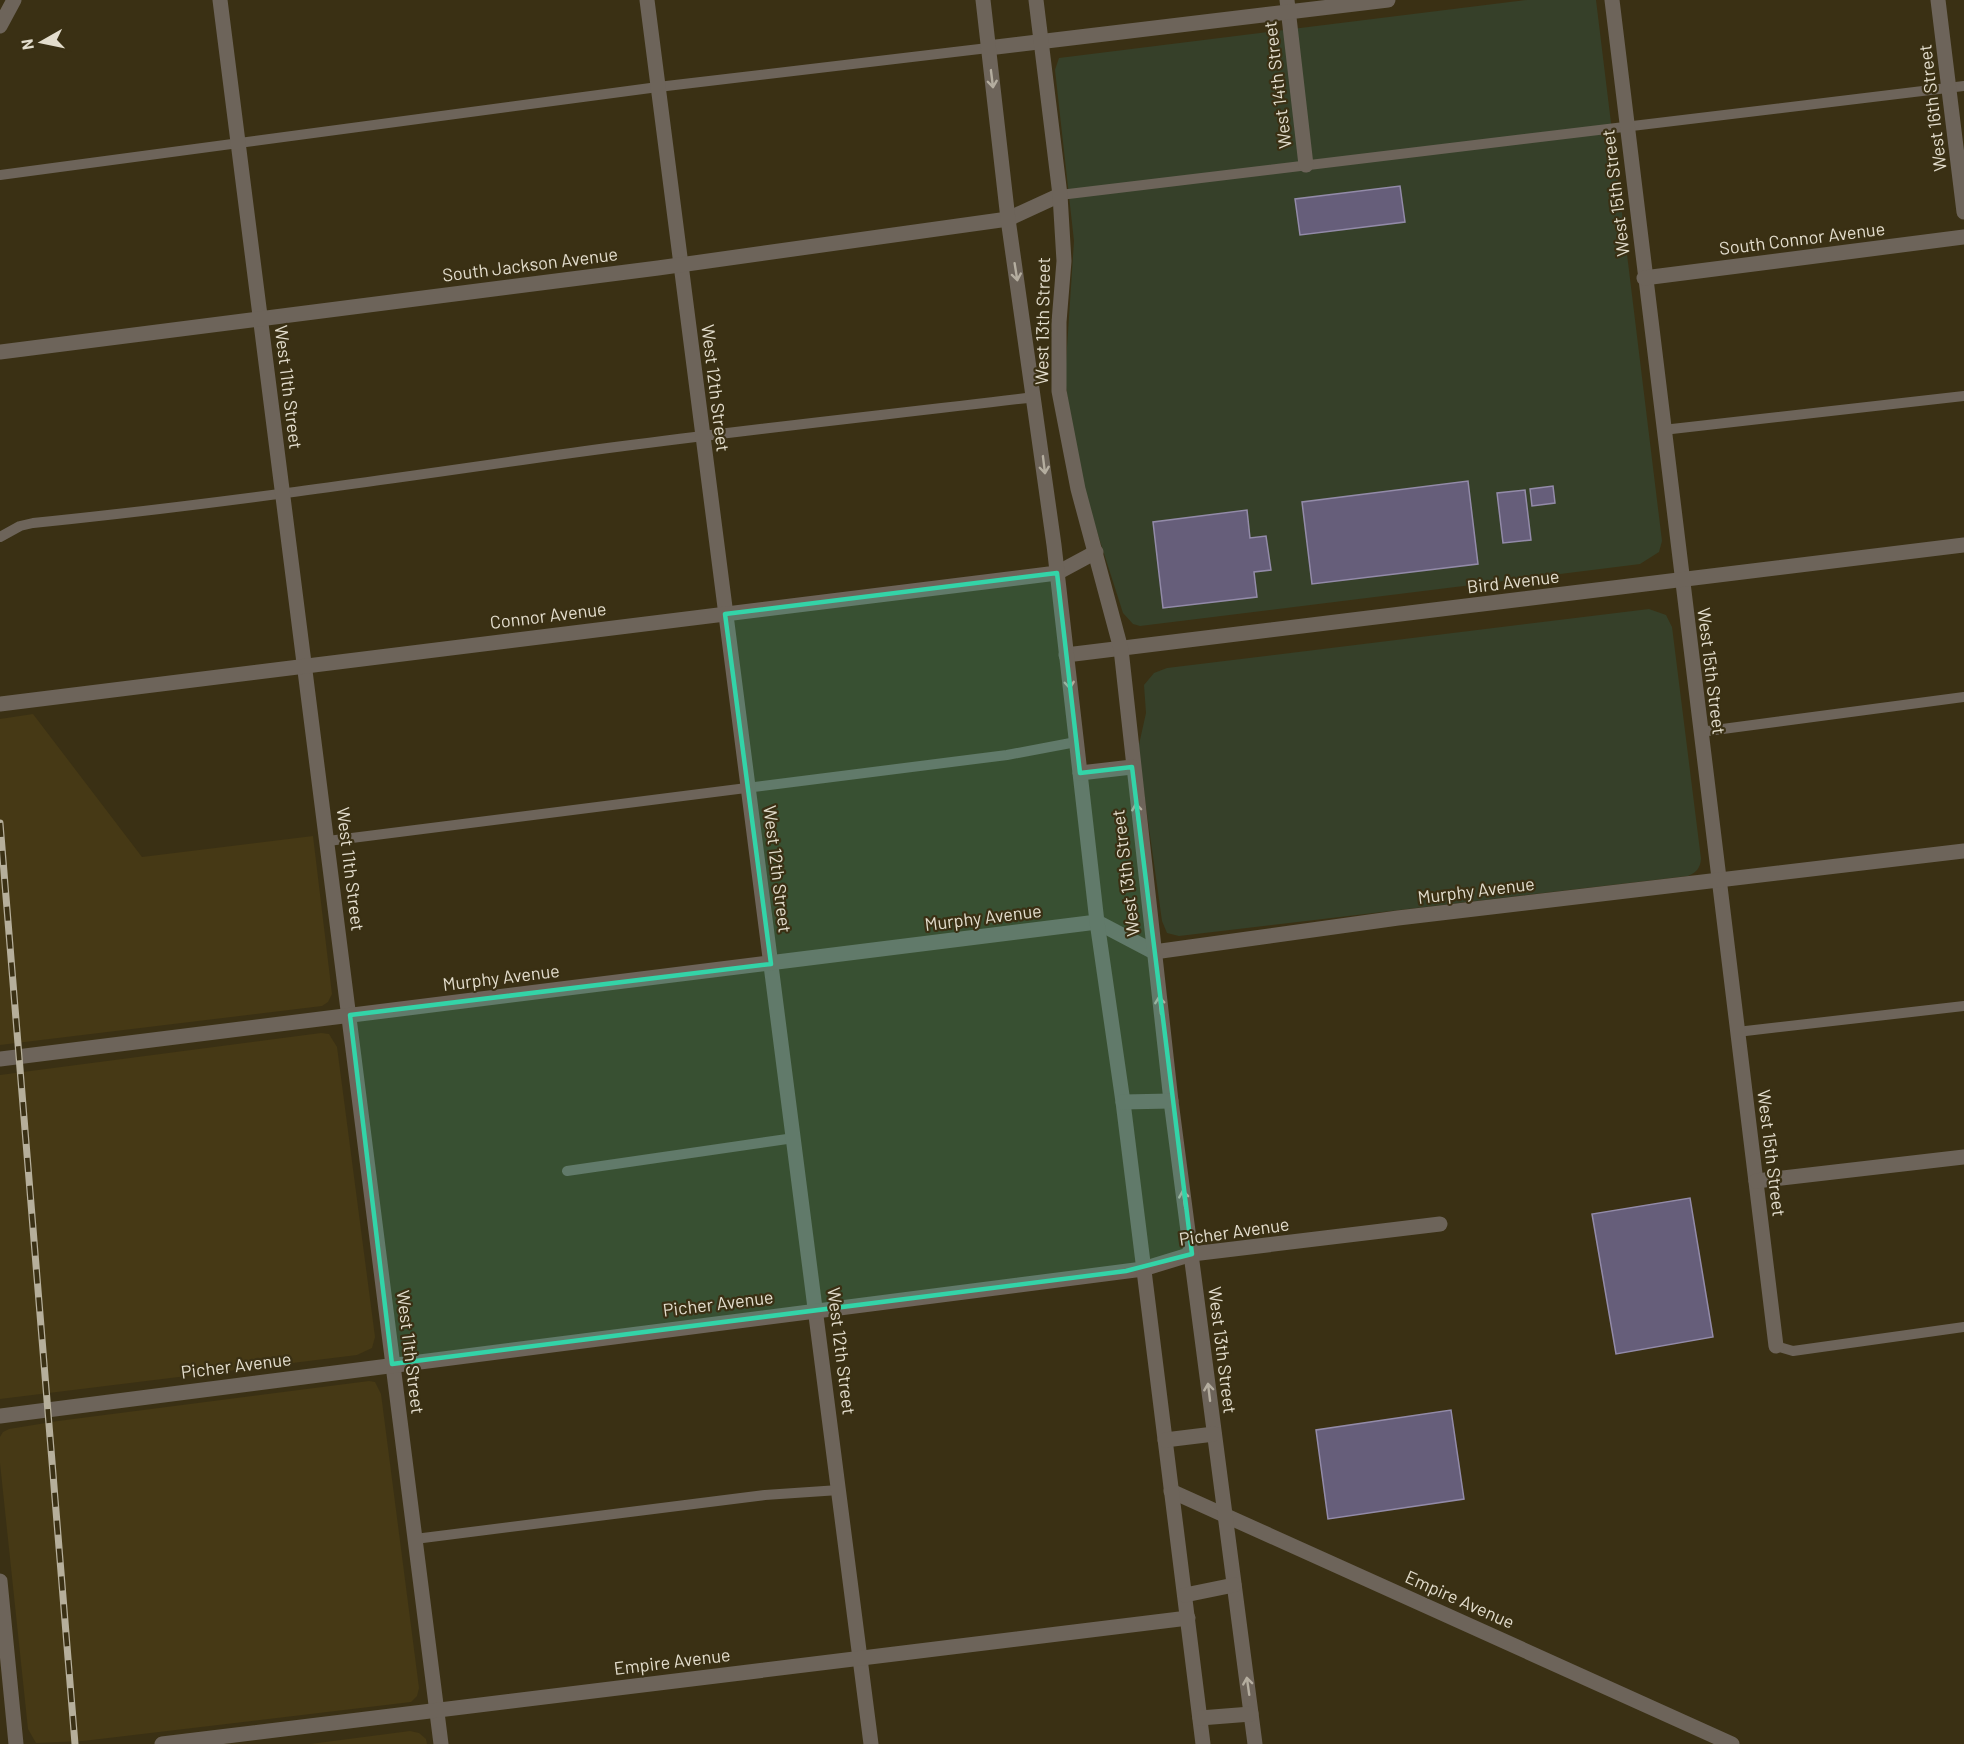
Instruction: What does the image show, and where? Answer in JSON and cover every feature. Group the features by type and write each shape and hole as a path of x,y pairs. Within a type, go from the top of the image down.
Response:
{"street":[{"path":"0,26 14,0"},
{"name":"West 11th Street","path":"220,0 441,1744"},
{"name":"West 12th Street","path":"647,0 871,1744"},
{"name":"West 13th Street","path":"982,0 1008,219 1035,397 1097,922 1123,1102 1203,1744"},
{"name":"West 13th Street","path":"1036,0 1060,195 1064,261 1059,322 1059,391 1078,489 1121,649 1132,767 1171,1101 1255,1744"},
{"path":"988,48 1288,6 1388,0"},
{"name":"West 15th Street","path":"1612,0 1644,278 1776,1346"},
{"name":"West 16th Street","path":"1938,0 1956,87 1964,212"},
{"name":"West 14th Street","path":"1288,6 1306,165"},
{"name":"South Jackson Avenue","path":"0,352 681,265 1008,219 1060,195"},
{"name":"South Connor Avenue","path":"1644,278 1964,237"},
{"name":"Bird Avenue","path":"1066,655 1682,582 1964,545"},
{"name":"Connor Avenue","path":"0,704 305,664 1057,573 1096,552"},
{"path":"1080,773 1132,767"},
{"name":"Murphy Avenue","path":"1154,952 1398,918 1964,851"},
{"path":"1097,922 1154,952"},
{"name":"Murphy Avenue","path":"0,1059 1097,922"},
{"path":"1123,1102 1171,1101"},
{"path":"1756,1181 1964,1157"},
{"name":"Picher Avenue","path":"0,1416 1143,1269 1192,1254 1440,1224"},
{"path":"1165,1440 1214,1434"},
{"name":"Empire Avenue","path":"1171,1491 1732,1744"},
{"path":"0,1581 16,1744"},
{"path":"1185,1594 1234,1586"},
{"name":"Empire Avenue","path":"162,1744 1188,1618"},
{"path":"1200,1718 1251,1714"}],"lane":[{"path":"0,176 658,87 988,48"},
{"path":"1060,195 1956,87"},
{"path":"1663,430 1964,396"},
{"path":"0,537 20,526 33,524 283,494 702,437 1035,397"},
{"path":"1700,732 1964,697"},
{"path":"328,842 1007,754 1076,742"},
{"path":"1737,1032 1964,1006"},
{"path":"567,1171 794,1138"},
{"path":"1776,1346 1793,1351 1964,1327"},
{"path":"415,1539 753,1496 839,1490"}],"highlighted area":[{"path":"1057,573 1080,773 1132,767 1192,1254 1126,1271 392,1364 350,1015 771,964 725,614"}],"shaded area":[{"path":"33,714 142,857 313,836 332,994 328,1002 322,1006 0,1045 0,719"},
{"path":"321,1033 329,1034 337,1047 375,1337 372,1348 357,1355 0,1399 0,1075"},
{"path":"375,1382 381,1394 419,1688 417,1696 411,1702 83,1741 36,1743 28,1729 0,1463 0,1437 3,1432 58,1421"},
{"path":"410,1731 419,1733 426,1739 427,1744 310,1744"}],"green space":[{"path":"1527,0 1596,0 1662,541 1659,552 1640,564 1140,626 1133,624 1123,613 1076,466 1065,378 1074,241 1055,70 1059,58"},
{"path":"1649,609 1666,615 1672,627 1701,859 1694,873 1688,876 1179,936 1167,933 1162,921 1138,749 1146,713 1144,685 1154,673 1167,668"}],"building":[{"path":"1400,186 1405,222 1300,235 1295,199"},
{"path":"1468,481 1478,564 1312,584 1302,502"},
{"path":"1553,486 1555,503 1532,506 1530,489"},
{"path":"1525,490 1531,540 1503,543 1497,493"},
{"path":"1247,510 1250,538 1266,536 1271,570 1254,572 1257,597 1163,608 1153,522"},
{"path":"1690,1198 1713,1337 1616,1354 1592,1214"},
{"path":"1451,1410 1464,1499 1328,1519 1316,1430"}],"railway":[{"path":"0,823 75,1744"}]}
